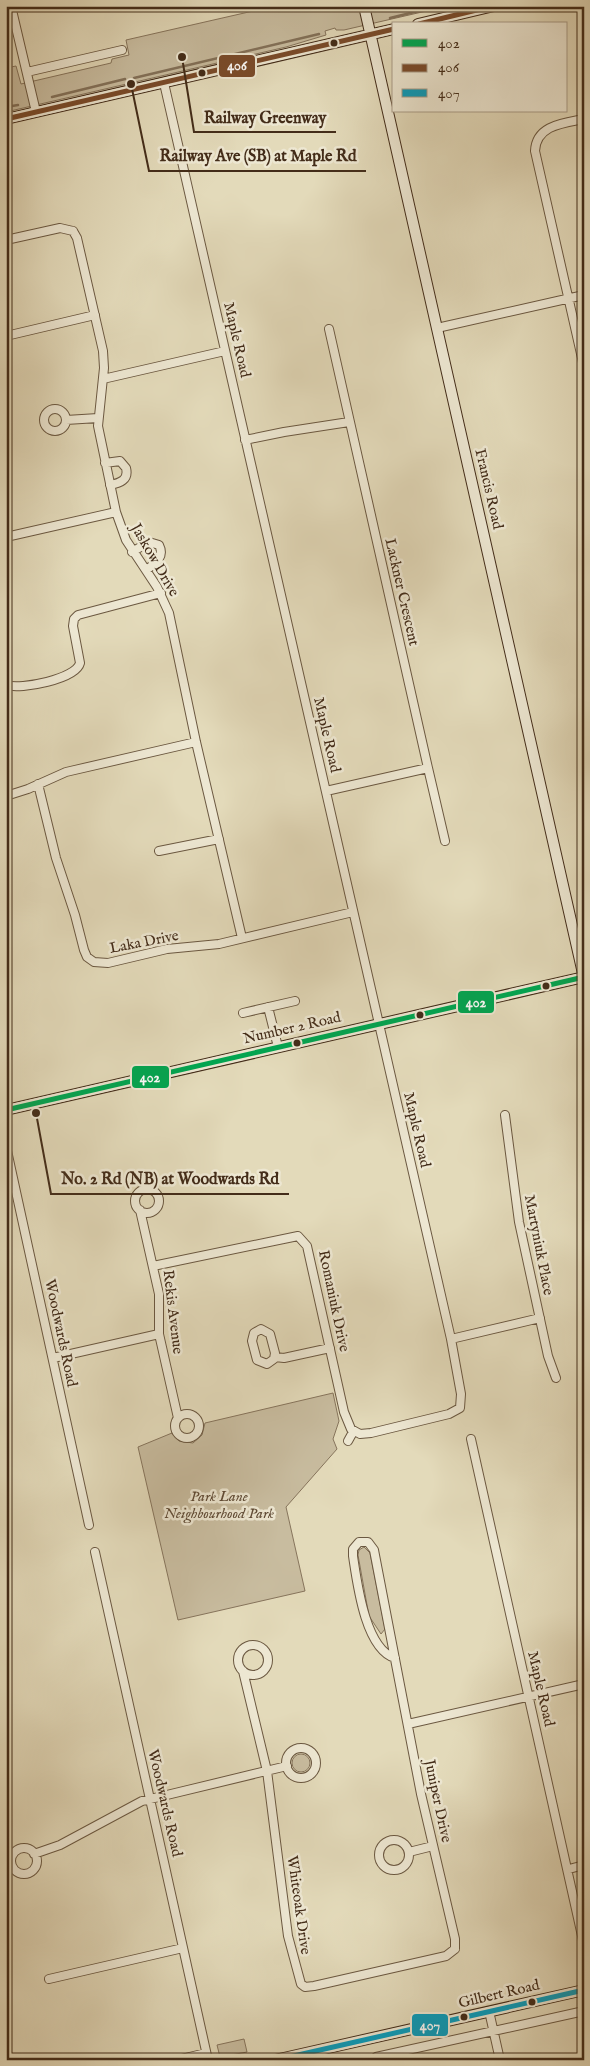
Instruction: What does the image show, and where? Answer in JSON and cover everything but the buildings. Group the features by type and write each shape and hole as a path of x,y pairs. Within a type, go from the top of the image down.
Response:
{"main road":[{"name":"Francis Road","path":"364,6 584,977"},
{"path":"426,22 494,6"},
{"path":"6,119 392,30"},
{"name":"Number 2 Road","path":"6,1110 584,977"},
{"name":"Gilbert Road","path":"275,2060 584,1990"}],"street":[{"path":"11,6 36,112"},
{"path":"27,72 122,50"},
{"name":"Maple Road","path":"164,83 380,1023 451,1338 461,1394 460,1408 450,1414 371,1433 360,1434 353,1432"},
{"path":"584,118 551,127 539,137 535,147 535,156 584,367"},
{"name":"Jaskow Drive","path":"6,240 60,228 75,228 103,350 103,379 98,418 105,463 116,512 132,552 161,593 169,613 196,742 242,938"},
{"path":"437,328 584,295"},
{"path":"6,336 95,315"},
{"name":"Lackner Crescent","path":"329,330 445,840"},
{"path":"103,379 225,351"},
{"path":"66,420 98,418"},
{"path":"245,440 349,422"},
{"path":"105,463 120,461 126,468 127,475 124,480 110,485"},
{"path":"6,537 116,512"},
{"path":"132,552 149,542 159,545 160,558 146,570"},
{"path":"6,685 22,686 72,675 79,668 80,663 73,626 74,619 78,614 161,593"},
{"path":"6,796 82,768 196,742"},
{"path":"326,792 428,768"},
{"name":"Laka Drive","path":"38,784 56,858 87,957 94,962 108,963 167,949 219,944 353,912"},
{"path":"159,851 219,839"},
{"path":"243,1013 295,1001"},
{"path":"268,1007 278,1047"},
{"name":"Martyniuk Place","path":"505,1115 519,1222 548,1356 556,1378"},
{"name":"Woodwards Road","path":"6,1146 89,1525"},
{"name":"Rekis Avenue","path":"140,1210 160,1304 159,1334 178,1418"},
{"name":"Romaniuk Drive","path":"153,1266 288,1236 305,1236 346,1420 353,1432"},
{"path":"451,1338 540,1318"},
{"path":"52,1358 159,1334"},
{"path":"275,1356 284,1358 330,1348"},
{"path":"348,1441 353,1432"},
{"name":"Maple Road","path":"471,1439 584,1945"},
{"name":"Juniper Drive","path":"395,1658 385,1652 364,1618 353,1556 353,1549 358,1542 368,1542 374,1550 433,1846 455,1939 455,1949"},
{"name":"Woodwards Road","path":"95,1552 207,2056"},
{"name":"Whiteoak Drive","path":"243,1671 267,1771 288,1936 301,1984 308,1987 318,1986 446,1956 455,1949"},
{"path":"408,1724 584,1684"},
{"path":"298,1748 310,1751 316,1761 313,1772 303,1778 294,1776 287,1766 289,1754 298,1748"},
{"path":"34,1854 58,1846 142,1801 287,1766"},
{"path":"391,1840 403,1843 409,1852 407,1863 397,1870 385,1867 380,1860 381,1848 391,1840"},
{"path":"409,1852 433,1846"},
{"path":"568,1868 584,1865"},
{"path":"49,1978 183,1948"},
{"path":"455,1949 463,1952"},
{"path":"488,2011 500,2060"},
{"path":"376,2060 376,2057 584,2011"},
{"path":"177,2060 207,2056"}],"green space":[{"path":"275,6 448,6 344,30 336,30 335,28 325,31 326,35 286,47 6,112 6,68 16,66 21,84 111,63 112,59 129,55 126,40"},
{"name":"Park Lane Neighbourhood Park","path":"333,1393 339,1421 333,1439 337,1449 286,1507 305,1591 178,1620 138,1447 172,1433 179,1441 193,1443 202,1435 205,1423"},
{"path":"364,1547 370,1553 385,1629 381,1634 369,1616 358,1555 359,1550"},
{"path":"301,1754 309,1759 310,1763 305,1771 301,1772 293,1767 292,1763 297,1755"},
{"path":"244,2039 247,2052 220,2057 217,2045"}],"waterway":[{"path":"390,18 439,6"},
{"path":"134,78 319,34"},
{"path":"52,97 125,79"},
{"path":"6,107 18,105"}],"transit line":[{"name":"406","path":"427,22 493,6"},
{"name":"406","path":"6,119 392,29"},
{"name":"402","path":"6,1110 584,977"},
{"name":"407","path":"276,2060 584,1990"}],"place":[{"name":"Railway Greenway","path":"182,57"},
{"name":"Railway Ave (SB) at Maple Rd","path":"131,84"},
{"name":"No. 2 Rd (NB) at Woodwards Rd","path":"36,1113"}]}
